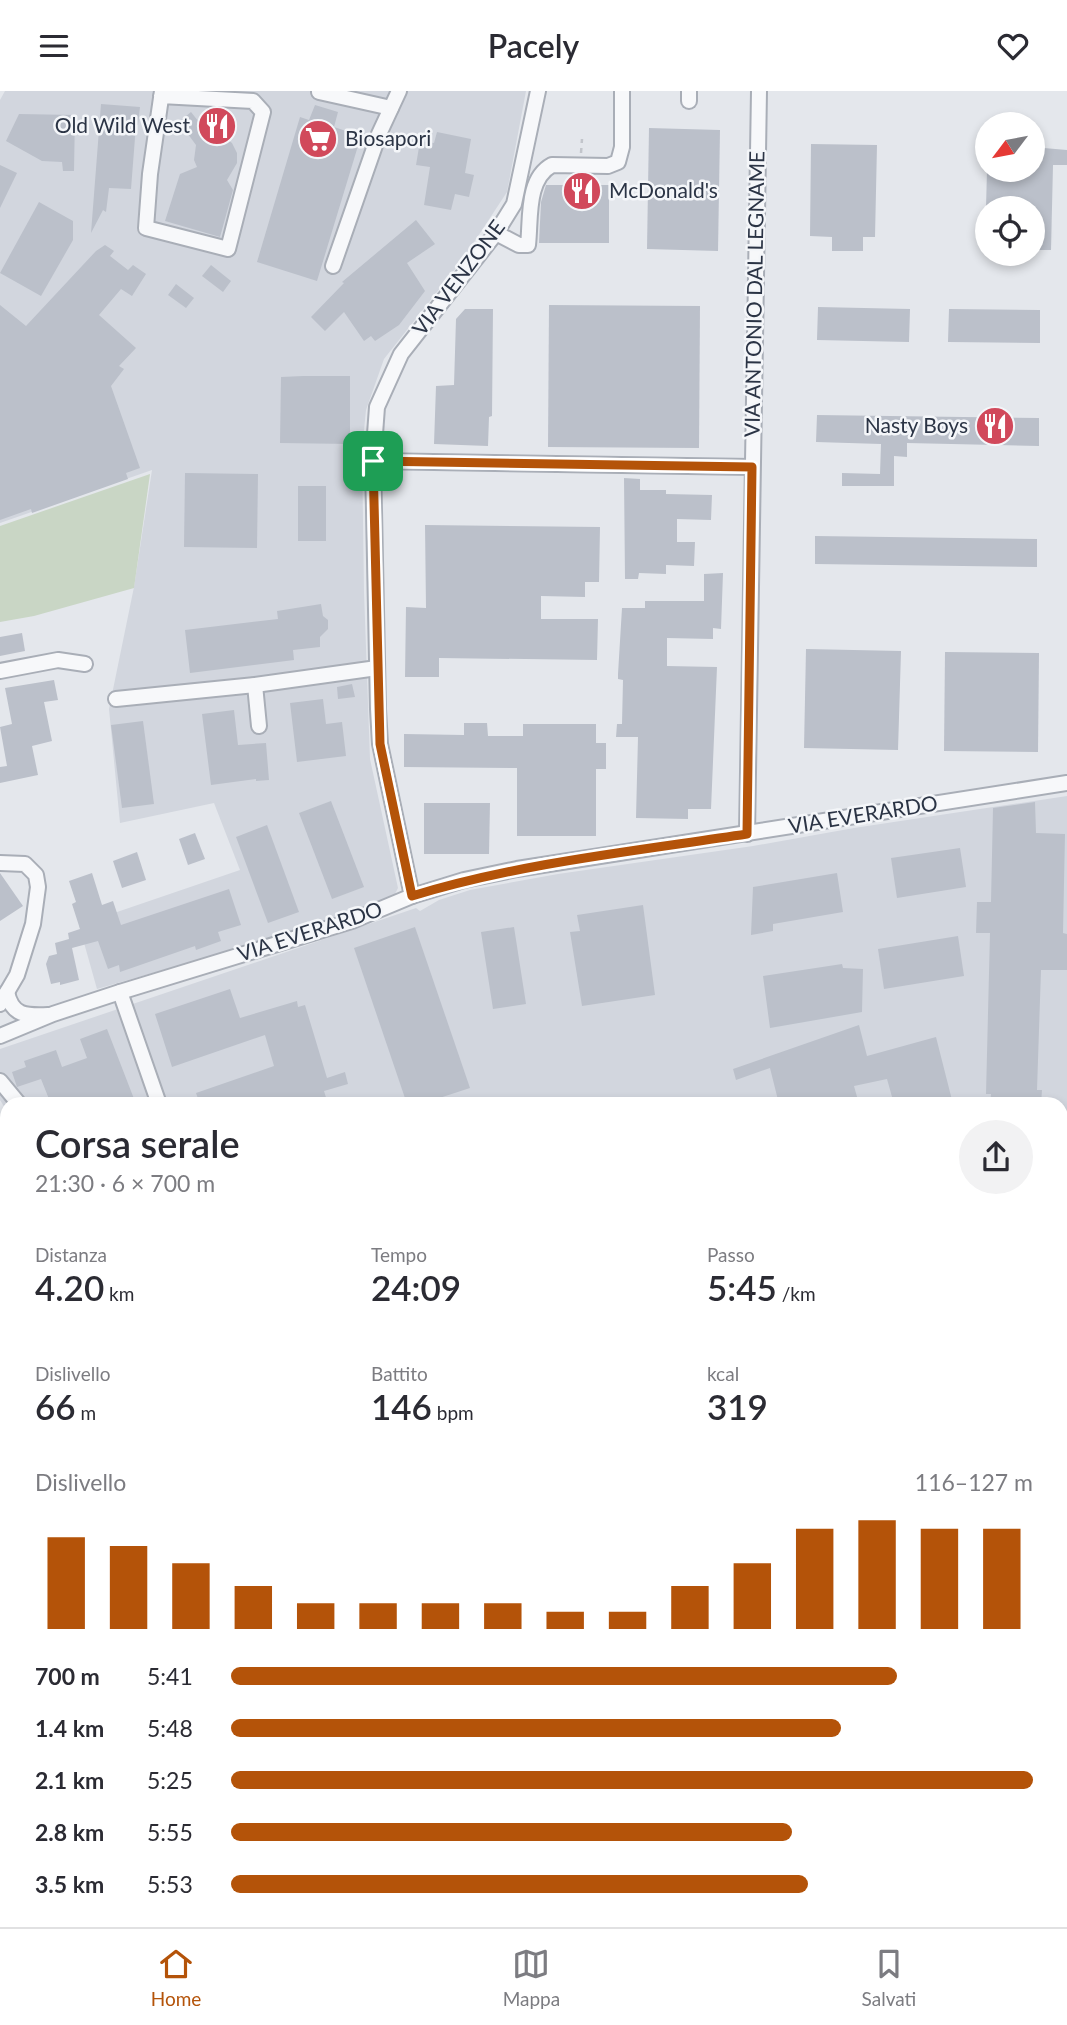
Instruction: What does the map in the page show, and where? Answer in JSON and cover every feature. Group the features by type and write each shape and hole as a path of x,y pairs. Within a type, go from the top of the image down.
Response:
{"street":[{"path":"333,266 379,134 399,91"},
{"name":"VIA VENZONE","path":"412,896 380,744 373,461 377,407 401,354 496,233 516,195 537,91"},
{"path":"496,233 519,245 528,245 533,192 539,175 545,169 552,165 608,166 618,162 622,147 622,91"},
{"name":"VIA ANTONIO DAL LEGNAME","path":"747,834 759,91"},
{"path":"319,92 391,108"},
{"path":"162,93 253,101 263,112 228,249 146,228 150,174 162,93"},
{"path":"373,461 752,467"},
{"path":"0,671 58,660 85,664"},
{"path":"116,699 377,669"},
{"path":"255,685 259,726"},
{"name":"VIA EVERARDO","path":"0,1036 53,1014 352,921 412,896 464,880 517,869 1067,783"},
{"path":"0,863 25,864 36,875 38,887 33,924 17,975 4,998"},
{"path":"120,992 157,1097"},
{"name":"VIA EVERARDO","path":"4,998 19,1012 33,1015 53,1014"},
{"path":"0,1081 13,1097"}],"shaded area":[{"path":"5,91 526,91 507,192 463,259 384,359 366,410 362,450 370,759 398,888 394,896 311,927 97,989 79,925 240,870 214,803 120,823 109,709 134,587 152,470 0,523 0,100"},
{"path":"1067,796 1067,1097 0,1097 0,1049 416,908 420,911 439,900 470,890"}],"green space":[{"path":"150,474 134,588 34,616 0,622 0,526"}],"building":[{"path":"101,104 140,107 131,189 109,188 106,212 103,210 91,233"},
{"path":"315,105 338,112 334,127 361,136 317,281 257,262 300,117 309,120"},
{"path":"191,112 210,136 223,137 232,143 237,153 237,163 227,180 233,190 220,237 165,221 180,174 197,167 194,160 196,145 179,122"},
{"path":"19,114 75,115 74,171 63,171 62,162 42,161 6,141"},
{"path":"649,128 720,130 718,251 647,249"},
{"path":"437,132 471,139 465,173 474,175 469,197 455,194 451,210 424,205 430,167 416,165 420,141 434,143"},
{"path":"811,144 877,145 875,237 863,237 863,251 832,251 832,237 810,236"},
{"path":"1045,148 1067,150 1067,165 1053,165 1051,250 1045,250 1045,196 986,196 987,182 1045,182"},
{"path":"0,165 17,173 0,208"},
{"path":"546,185 609,185 609,243 539,243 541,202"},
{"path":"39,202 73,221 73,240 41,296 0,273"},
{"path":"416,220 435,244 407,263 425,291 399,325 375,341 371,336 364,341 344,312 325,331 311,317 344,283 342,282"},
{"path":"105,245 114,251 110,256 128,270 133,265 146,274 132,296 121,289 99,315 136,348 119,366 124,369 111,386 140,468 126,473 128,479 32,513 31,509 0,520 0,305 26,326 96,251"},
{"path":"211,265 231,281 223,292 202,276"},
{"path":"176,284 194,298 186,308 168,295"},
{"path":"549,305 700,306 699,448 548,447"},
{"path":"818,307 910,309 909,342 817,340"},
{"path":"465,309 493,309 492,416 489,417 488,446 434,444 436,386 454,385 456,319"},
{"path":"949,309 1040,310 1040,343 948,342"},
{"path":"350,376 350,444 280,443 281,377"},
{"path":"817,415 1039,418 1039,446 907,443 907,457 894,456 894,486 842,486 842,473 880,474 881,444 816,442"},
{"path":"185,473 258,474 257,548 184,547"},
{"path":"624,478 640,479 640,490 666,490 666,494 712,495 711,520 677,519 677,542 695,542 694,566 666,565 666,574 639,573 638,579 625,579"},
{"path":"298,486 326,486 326,541 298,541"},
{"path":"425,525 600,527 599,582 585,582 585,597 541,596 541,619 598,619 597,660 439,658 439,677 405,677 406,607 426,608"},
{"path":"815,536 1037,539 1037,567 815,564"},
{"path":"723,573 721,629 713,628 713,639 667,638 667,666 717,667 711,809 688,809 688,819 636,818 638,737 616,737 617,724 622,724 623,680 618,679 618,674 622,608 645,608 645,601 704,601 704,574"},
{"path":"321,604 323,616 328,620 328,629 320,637 320,647 293,650 294,660 190,673 185,630 278,619 277,611"},
{"path":"22,633 25,651 0,656 0,637"},
{"path":"806,649 901,651 898,750 804,748"},
{"path":"945,652 1039,653 1038,752 944,751"},
{"path":"54,680 58,700 44,702 52,741 32,746 38,775 0,783 0,767 7,766 0,727 12,724 5,688"},
{"path":"352,684 355,697 338,699 337,687"},
{"path":"323,699 326,724 342,722 346,756 297,762 290,703"},
{"path":"234,710 238,745 266,743 269,780 256,779 211,785 202,714"},
{"path":"143,721 154,804 122,808 111,725"},
{"path":"464,723 487,723 488,736 523,736 523,724 596,724 596,743 606,743 606,769 596,769 596,836 517,836 517,768 404,767 404,734 464,735"},
{"path":"331,801 364,887 332,899 299,813"},
{"path":"1035,802 1036,833 1065,834 1063,933 1067,934 1067,970 1041,970 1037,1090 1042,1090 1042,1097 991,1097 991,1094 986,1094 990,933 976,933 977,902 991,902 993,808"},
{"path":"424,803 490,803 489,854 424,854"},
{"path":"267,825 299,912 268,923 236,837"},
{"path":"195,833 205,859 188,865 179,839"},
{"path":"960,848 966,887 897,898 891,858"},
{"path":"137,852 146,880 122,888 113,861"},
{"path":"0,873 23,906 0,921"},
{"path":"92,873 102,905 113,901 121,925 229,889 241,925 218,932 221,941 196,950 195,946 120,972 119,965 108,969 98,941 72,948 79,980 60,985 60,982 51,984 46,964 49,956 57,954 55,943 69,939 68,933 80,929 72,904 76,902 69,881"},
{"path":"837,873 843,912 773,924 773,931 751,935 753,887"},
{"path":"643,905 655,995 582,1006 570,932 580,931 577,915"},
{"path":"415,927 470,1088 442,1097 405,1097 354,948"},
{"path":"514,927 526,1004 493,1009 481,932"},
{"path":"958,936 964,976 884,989 878,949"},
{"path":"842,964 843,968 863,969 862,1012 770,1028 763,976"},
{"path":"230,989 240,1018 297,1001 298,1007 305,1005 327,1078 345,1072 348,1084 324,1091 326,1097 197,1097 196,1093 274,1066 265,1035 172,1067 155,1014"},
{"path":"859,1025 867,1056 936,1037 951,1097 892,1097 887,1079 854,1086 857,1097 777,1097 770,1068 736,1080 733,1069"},
{"path":"107,1029 133,1097 48,1097 41,1079 17,1087 12,1072 26,1067 24,1061 56,1050 62,1067 87,1058 80,1039"}],"place":[{"name":"Old Wild West","path":"217,126"},
{"name":"Biosapori","path":"318,139"},
{"name":"McDonald's","path":"582,191"},
{"name":"Nasty Boys","path":"995,426"}],"route":[{"path":"373,461 752,467 747,834 517,869 464,880 412,896 380,744 373,461"}]}
